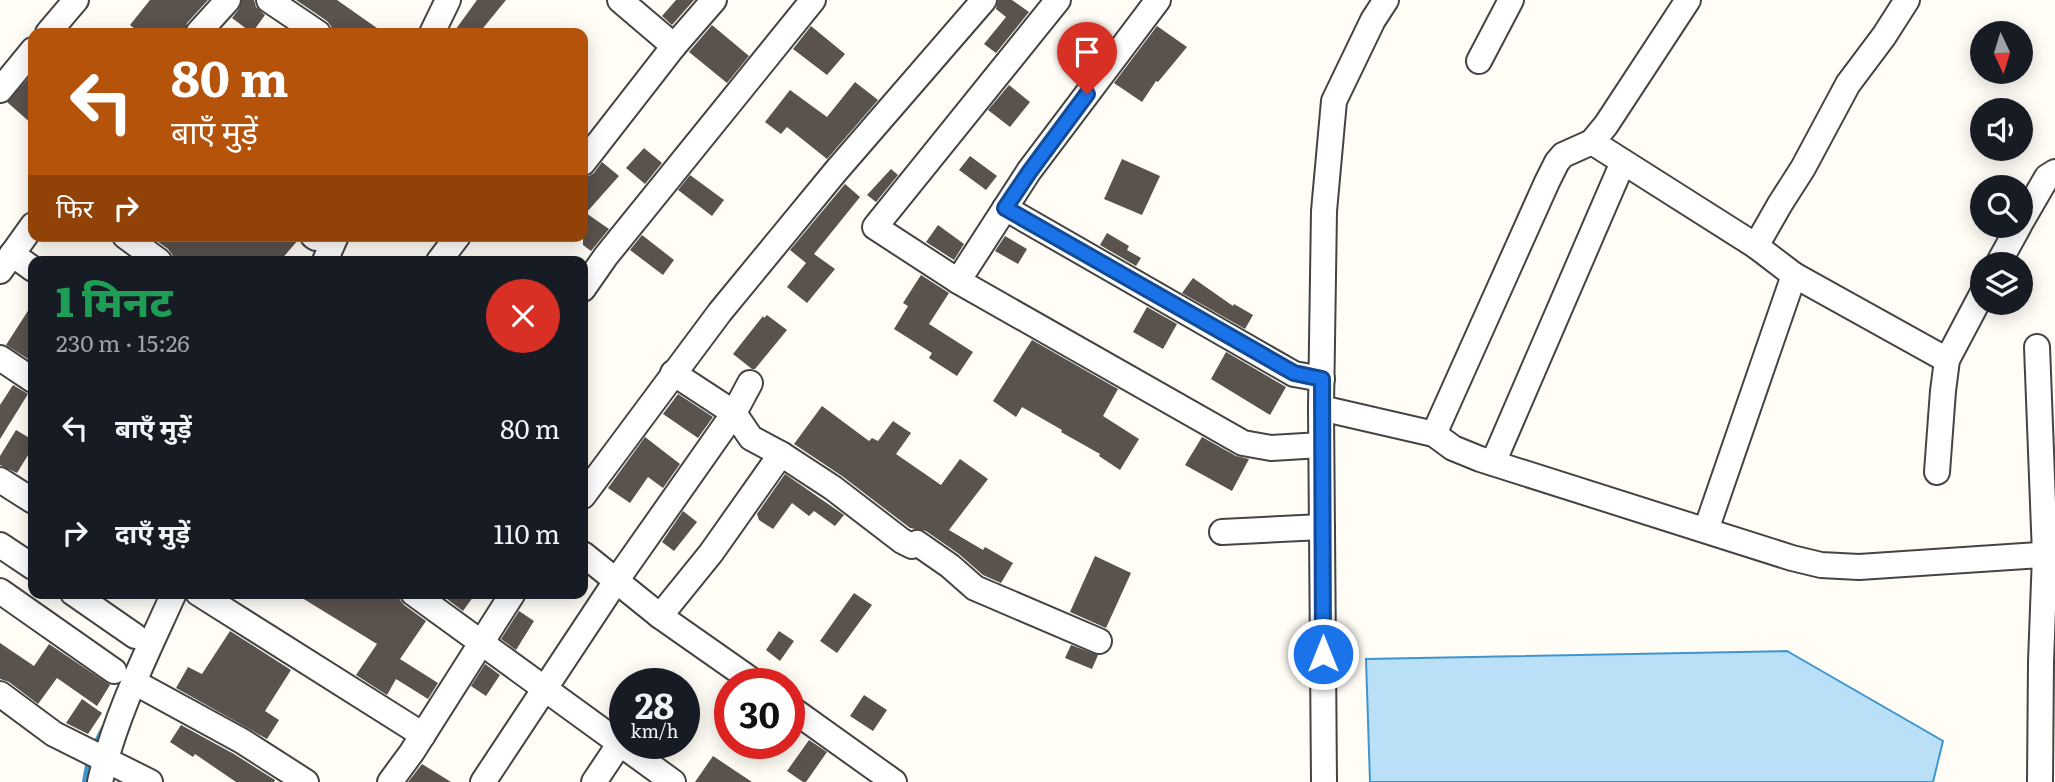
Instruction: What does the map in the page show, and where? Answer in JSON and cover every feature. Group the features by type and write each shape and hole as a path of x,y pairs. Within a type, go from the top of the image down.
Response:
{"street":[{"path":"52,28 76,0"},
{"path":"203,28 228,0"},
{"path":"269,0 311,28"},
{"path":"620,0 674,46"},
{"path":"588,157 674,46 714,0"},
{"path":"588,282 813,0"},
{"path":"588,489 720,312 836,171 984,0"},
{"path":"1058,0 876,227 958,281 1243,443 1272,448 1321,445"},
{"path":"958,281 1030,171 1158,0"},
{"path":"1324,782 1321,408 1324,211 1334,101 1373,20 1386,0"},
{"path":"1479,61 1511,0"},
{"path":"1434,434 1557,162 1563,155 1592,142 1606,125 1688,0"},
{"path":"1756,246 1803,168 1848,84 1908,0"},
{"path":"0,90 28,56"},
{"path":"1592,142 1756,246 1794,275 1947,360"},
{"path":"1493,463 1623,162"},
{"path":"2033,201 2047,177 2055,172"},
{"path":"1005,208 1294,373 1322,379"},
{"path":"28,232 6,262 28,268"},
{"path":"133,242 152,256"},
{"path":"443,256 453,242"},
{"path":"1706,530 1794,275"},
{"path":"1937,472 1947,360 1971,315"},
{"path":"2037,348 2050,555 2045,781"},
{"path":"0,358 28,377"},
{"path":"673,373 734,413 751,438 833,488 902,541 912,546 917,543 975,588 1099,641"},
{"path":"483,782 617,581 734,413 750,383"},
{"path":"1321,408 1434,434 1453,448 1493,463 1821,565 1859,567 2050,555"},
{"path":"660,617 711,553 781,454"},
{"path":"0,480 28,498"},
{"path":"1223,532 1322,527"},
{"path":"0,545 28,564"},
{"path":"588,558 660,617 734,668"},
{"path":"0,591 124,677 242,741 306,782"},
{"path":"82,599 135,636"},
{"path":"97,762 127,698 124,677 170,599"},
{"path":"208,599 423,735"},
{"path":"421,599 609,735"},
{"path":"390,782 509,599"},
{"path":"0,694 97,762 150,782"},
{"path":"805,718 894,782"},
{"path":"594,782 609,759"},
{"path":"642,759 673,782"}],"water":[{"path":"1787,651 1943,741 1933,782 1370,782 1366,659"}],"building":[{"path":"150,0 208,0 186,28 134,28 130,25"},
{"path":"242,0 254,0 256,7 265,15 256,28 245,28 232,18"},
{"path":"296,0 337,0 377,28 332,28 327,21"},
{"path":"477,0 506,0 483,28 457,28"},
{"path":"676,0 694,0 672,25 662,16"},
{"path":"998,0 1012,0 1029,12 996,53 984,44 1006,17 996,9"},
{"path":"712,25 749,56 727,83 689,52"},
{"path":"811,26 845,54 827,75 793,49"},
{"path":"1157,26 1187,47 1158,82 1156,81 1142,102 1114,83"},
{"path":"28,79 28,121 7,102"},
{"path":"855,82 878,100 827,159 787,127 781,134 765,122 790,90 827,117"},
{"path":"1009,85 1030,102 1010,127 988,110"},
{"path":"644,148 662,163 645,184 626,168"},
{"path":"970,156 997,176 986,190 959,170"},
{"path":"1122,159 1160,176 1142,215 1104,199"},
{"path":"602,162 619,176 588,211 588,176"},
{"path":"891,169 898,175 876,202 867,195"},
{"path":"690,175 724,200 712,216 678,190"},
{"path":"845,184 860,197 814,254 835,269 807,303 787,287 806,263 790,250"},
{"path":"588,214 609,229 591,251 583,242 588,242"},
{"path":"938,225 964,244 954,260 926,242"},
{"path":"1107,233 1129,246 1127,250 1141,258 1136,266 1100,245"},
{"path":"642,235 674,260 663,275 630,250"},
{"path":"1005,236 1027,249 1018,264 995,251"},
{"path":"158,242 296,242 284,256 173,256"},
{"path":"921,275 949,293 929,324 973,352 957,376 929,358 932,353 894,329 908,306 903,303"},
{"path":"1193,278 1233,306 1234,304 1253,315 1245,329 1182,293"},
{"path":"1147,307 1177,324 1163,349 1133,332"},
{"path":"28,311 28,359 6,345"},
{"path":"767,315 787,330 755,369 752,369 733,354 763,316 764,318"},
{"path":"1032,340 1118,389 1103,416 1139,439 1120,470 1099,456 1100,454 1022,407 1016,417 993,401"},
{"path":"1226,352 1286,387 1270,415 1211,379"},
{"path":"13,385 28,394 0,439 0,405"},
{"path":"678,394 713,417 698,438 663,414"},
{"path":"822,406 869,441 872,438 878,441 893,421 911,433 896,454 941,485 960,459 988,479 949,530 983,550 985,547 1013,563 1001,583 983,575 926,531 910,528 842,476 794,444"},
{"path":"16,430 28,437 28,455 17,473 0,465 0,456"},
{"path":"645,437 680,464 663,488 648,477 630,503 608,488"},
{"path":"1202,437 1236,456 1249,459 1232,491 1185,465"},
{"path":"785,474 844,515 835,526 814,511 809,516 792,503 773,529 759,520 757,514"},
{"path":"683,511 697,522 674,551 662,542"},
{"path":"1095,556 1131,573 1106,628 1070,612"},
{"path":"854,593 872,605 837,653 820,641"},
{"path":"304,599 400,599 426,621 400,659 438,683 428,699 396,679 387,695 356,675 377,644"},
{"path":"447,599 472,599 463,611"},
{"path":"519,611 534,621 516,650 501,639"},
{"path":"230,631 291,670 265,711 279,720 267,739 176,688 188,667 202,674"},
{"path":"779,631 794,641 780,661 766,650"},
{"path":"0,643 34,666 49,644 110,685 97,706 57,678 38,704 9,682 0,679"},
{"path":"1071,645 1098,655 1092,669 1065,658"},
{"path":"485,664 500,675 486,696 471,686"},
{"path":"864,695 887,710 873,731 850,716"},
{"path":"82,699 102,713 88,734 66,723"},
{"path":"181,725 234,754 275,780 274,782 236,782 195,754 193,757 170,742"},
{"path":"809,740 827,752 806,782 803,782 787,771 796,759 805,759 805,746"},
{"path":"713,756 752,782 695,782"},
{"path":"422,764 451,782 408,782"}],"waterway":[{"path":"93,749 104,728"},
{"path":"85,782 89,759"}],"route":[{"path":"1087,94 1005,208 1294,373 1322,379 1323,654"}]}
